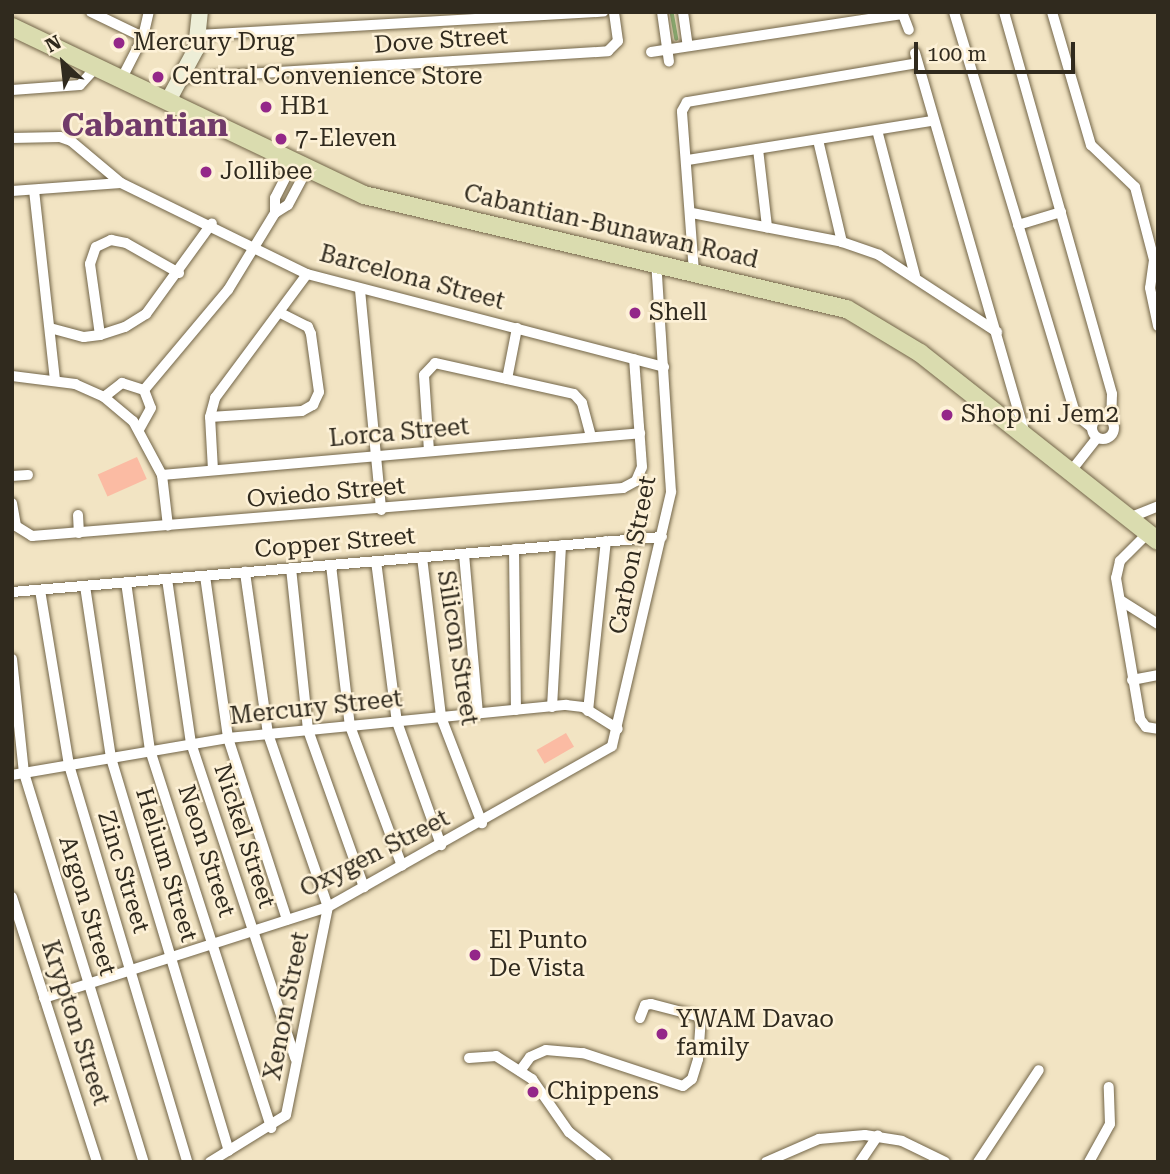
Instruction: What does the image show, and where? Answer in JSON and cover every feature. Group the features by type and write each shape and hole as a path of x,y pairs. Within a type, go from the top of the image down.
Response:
{"main road":[{"path":"168,101 183,78 198,35 200,12"},
{"name":"Cabantian-Bunawan Road","path":"12,27 364,195 821,302 871,320 1024,431 1153,537"}],"street":[{"path":"91,12 105,16 143,37"},
{"path":"122,78 143,37 149,12"},
{"path":"198,35 603,12"},
{"name":"Dove Street","path":"183,78 608,51 616,47 614,12"},
{"path":"662,12 669,62"},
{"path":"684,12 688,46"},
{"path":"954,12 1075,414 1095,433 1112,436 1112,394 1004,12"},
{"path":"1052,12 1091,145 1135,187 1154,260 1150,288 1158,326"},
{"path":"651,52 902,13 909,30"},
{"path":"694,271 692,213 682,111 687,102 916,58 932,121 997,332 1024,431"},
{"path":"12,90 80,85 97,66"},
{"path":"688,160 932,121"},
{"path":"877,130 915,276"},
{"name":"Barcelona Street","path":"12,138 60,137 121,183 212,223 307,274 360,290 664,367"},
{"path":"818,140 842,242"},
{"path":"758,149 767,227"},
{"path":"144,390 207,317 256,246 275,213 288,205 300,166"},
{"path":"12,191 121,183"},
{"path":"34,190 55,379"},
{"path":"1018,225 1061,212"},
{"path":"692,213 842,242 879,255 997,332"},
{"path":"50,328 85,337 100,335 146,314 179,273 212,223"},
{"path":"100,335 90,264 96,247 111,240 125,243 179,273"},
{"name":"Carbon Street","path":"618,729 662,537 672,467 656,262"},
{"path":"213,470 210,417 222,387 281,313 307,274"},
{"path":"360,290 381,510"},
{"path":"210,417 302,411 313,405 320,393 311,334 308,327 281,313"},
{"path":"507,379 517,328"},
{"path":"634,359 640,433"},
{"path":"429,451 424,375 428,366 435,363 574,394 582,403 591,437"},
{"path":"12,376 55,379 104,397 140,428 162,475 168,526"},
{"path":"104,397 122,383 144,390"},
{"path":"140,428 151,408 144,390"},
{"path":"1071,471 1095,433 1100,417 1111,419"},
{"name":"Lorca Street","path":"162,475 640,433"},
{"name":"Oviedo Street","path":"12,503 19,530 32,536 381,510 623,488 636,481 642,467 640,433"},
{"path":"12,477 29,475"},
{"path":"1129,518 1158,506"},
{"path":"78,515 79,533"},
{"name":"Copper Street","path":"12,592 662,537"},
{"path":"1153,537 1120,561 1116,578 1132,680 1143,723 1158,729"},
{"path":"587,711 606,541"},
{"path":"552,707 561,545"},
{"path":"514,549 516,710"},
{"path":"464,554 478,714"},
{"name":"Silicon Street","path":"422,557 441,717 482,823"},
{"path":"376,561 397,722 441,845"},
{"path":"331,565 350,726 402,866"},
{"path":"291,568 308,730 364,887"},
{"name":"Xenon Street","path":"245,572 268,734 328,907 288,1107 276,1125"},
{"path":"205,576 228,738 287,920"},
{"name":"Nickel Street","path":"167,579 191,743 296,1060"},
{"name":"Neon Street","path":"126,582 150,750 276,1125"},
{"name":"Helium Street","path":"85,586 111,758 173,957 177,986 229,1151"},
{"name":"Zinc Street","path":"40,590 69,765 187,1162"},
{"path":"1119,600 1158,624"},
{"name":"Argon Street","path":"12,659 18,774 89,983 144,1162"},
{"path":"1132,680 1158,675"},
{"name":"Mercury Street","path":"18,774 228,738 576,705 618,729"},
{"name":"Oxygen Street","path":"44,998 328,907 599,756 612,746 618,729"},
{"name":"Krypton Street","path":"12,897 97,1162"},
{"path":"520,1071 530,1057 546,1050 583,1053 684,1086 692,1079 698,1059 701,1017 651,1004 645,1005 640,1018"},
{"path":"468,1058 496,1056 532,1079 569,1132 607,1162"},
{"path":"978,1162 1039,1070"},
{"path":"1090,1162 1110,1124 1109,1087"},
{"path":"210,1162 276,1125"},
{"path":"860,1162 878,1135"},
{"path":"766,1162 819,1139 878,1135 902,1141 945,1162"}],"shaded area":[{"path":"137,457 147,479 107,496 98,474"},
{"path":"566,733 574,747 545,764 537,750"}],"waterway":[{"path":"672,12 677,39"}],"place":[{"name":"Mercury Drug","path":"119,43"},
{"name":"Central Convenience Store","path":"158,77"},
{"name":"HB1","path":"266,107"},
{"name":"7-Eleven","path":"281,139"},
{"name":"Jollibee","path":"206,172"},
{"name":"Shell","path":"635,313"},
{"name":"Shop ni Jem2","path":"947,415"},
{"name":"El Punto De Vista","path":"475,955"},
{"name":"YWAM Davao family","path":"662,1034"},
{"name":"Chippens","path":"533,1092"}],"district":[{"name":"Cabantian","path":"145,125"}]}
